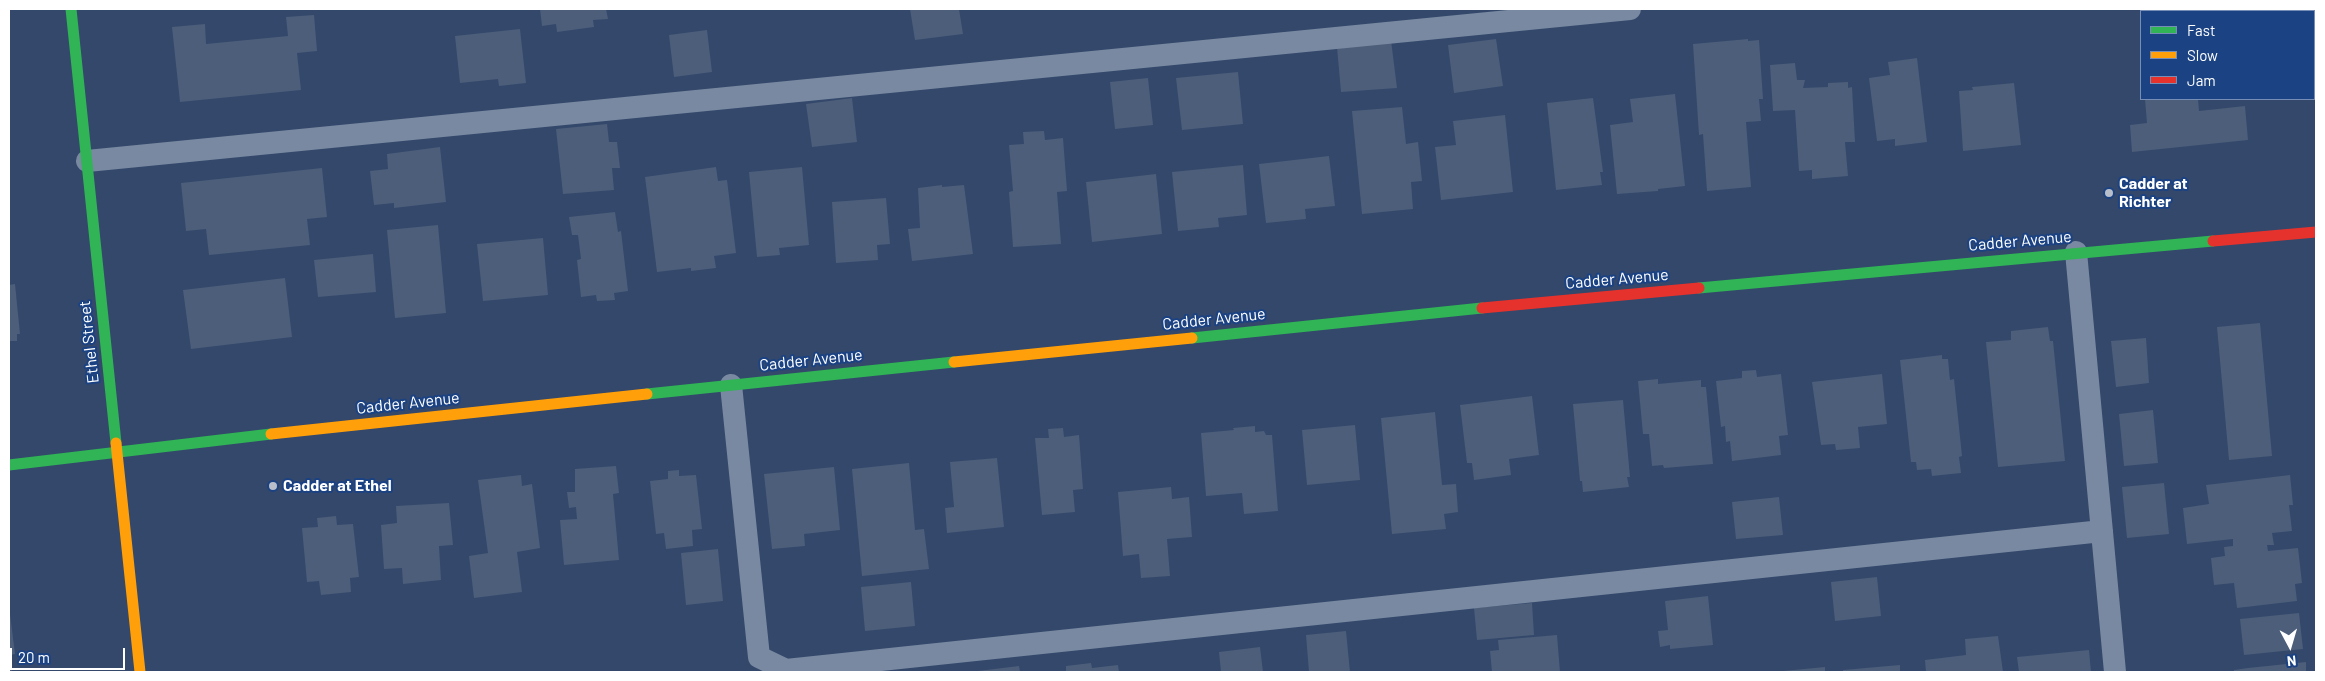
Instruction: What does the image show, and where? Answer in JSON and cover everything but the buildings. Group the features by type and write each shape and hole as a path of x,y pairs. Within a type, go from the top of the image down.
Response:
{"main road":[{"name":"Ethel Street","path":"71,9 140,672"},
{"name":"Cadder Avenue","path":"9,465 116,451 731,385 1490,307 2076,252 2316,232"}],"lane":[{"path":"87,161 1630,9"},
{"path":"2076,252 2115,672"},
{"path":"731,385 759,658 786,670 2102,531"}],"traffic: fast":[{"path":"71,9 116,443"},
{"path":"1699,288 2213,241"},
{"path":"1192,338 1482,308"},
{"path":"647,394 954,362"},
{"path":"9,465 271,434"}],"traffic: slow":[{"path":"954,362 1192,338"},
{"path":"271,434 647,394"},
{"path":"116,443 140,672"}],"traffic: jam":[{"path":"2213,241 2316,232"},
{"path":"1482,308 1699,288"}],"place":[{"name":"Cadder at Richter","path":"2109,193"},
{"name":"Cadder at Ethel","path":"273,486"}]}
